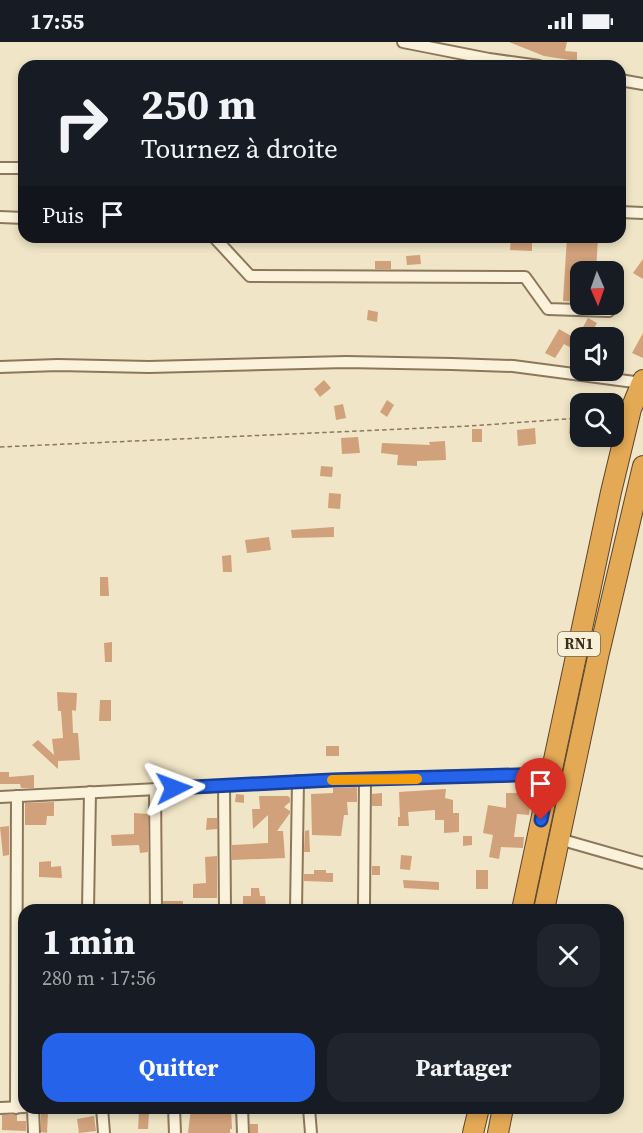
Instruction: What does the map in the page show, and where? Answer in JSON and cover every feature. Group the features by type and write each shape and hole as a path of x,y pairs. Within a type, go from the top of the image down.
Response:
{"highway":[{"name":"RN1","path":"523,904 611,492 631,409 642,381"},
{"name":"RN1","path":"545,904 598,657 643,466"},
{"path":"473,1133 478,1114"},
{"path":"498,1133 502,1114"}],"street":[{"path":"403,42 496,60"},
{"path":"626,81 643,84"},
{"path":"0,168 18,168"},
{"path":"626,212 643,213"},
{"path":"0,217 18,218"},
{"path":"220,243 250,276 525,277 548,309 570,310"},
{"path":"0,367 58,365 149,368 346,362 452,364 513,366 642,381"},
{"path":"0,797 224,785 551,774"},
{"path":"364,904 365,780"},
{"path":"296,904 298,782"},
{"path":"224,785 225,904"},
{"path":"155,789 156,904"},
{"path":"88,904 90,792"},
{"path":"17,796 18,904"},
{"path":"559,839 643,863"},
{"path":"0,1108 18,1108"},
{"path":"33,1114 34,1133"},
{"path":"102,1114 104,1133"},
{"path":"174,1114 175,1133"},
{"path":"242,1114 243,1133"},
{"path":"309,1114 311,1133"}],"path":[{"path":"0,447 470,426 570,419"}],"building":[{"path":"509,42 567,42 565,51 577,52 577,60 544,56"},
{"path":"511,243 532,243 532,251 510,250"},
{"path":"567,243 598,243 597,261 570,261 570,301 563,301"},
{"path":"420,255 421,264 407,265 406,256"},
{"path":"643,259 643,279 633,273"},
{"path":"375,261 391,261 391,269 375,269"},
{"path":"368,310 378,312 377,322 367,320"},
{"path":"588,318 597,323 595,327 583,327"},
{"path":"559,329 570,335 570,347 564,344 555,358 545,353"},
{"path":"643,333 643,358 632,353"},
{"path":"324,380 331,388 320,397 314,389"},
{"path":"387,400 394,405 387,417 380,412"},
{"path":"343,404 346,418 336,420 334,406"},
{"path":"535,428 536,444 518,446 517,430"},
{"path":"472,429 482,429 482,442 472,442"},
{"path":"358,437 360,453 342,454 341,438"},
{"path":"445,441 446,460 417,461 417,466 397,465 398,455 381,453 382,443 430,445 429,442"},
{"path":"321,466 333,467 332,477 320,476"},
{"path":"329,493 341,494 340,509 328,508"},
{"path":"334,527 334,537 292,538 291,530"},
{"path":"269,537 271,550 247,553 245,540"},
{"path":"231,555 232,572 223,572 222,556"},
{"path":"100,577 108,577 109,596 100,596"},
{"path":"112,642 112,662 105,662 104,643"},
{"path":"57,692 77,693 76,711 72,710 73,733 78,733 80,760 58,761 58,769 32,745 38,740 54,755 52,739 63,738"},
{"path":"100,700 111,700 111,721 99,721"},
{"path":"326,746 339,746 339,756 326,756"},
{"path":"0,772 9,772 9,777 34,775 34,788 21,788 20,784 0,784"},
{"path":"357,787 357,802 347,802 348,815 344,815 341,836 312,835 311,794 333,793 333,788"},
{"path":"446,789 445,798 453,800 453,813 459,813 459,832 444,833 444,820 435,820 435,810 408,812 409,826 398,826 399,792"},
{"path":"382,793 382,806 372,806 372,794"},
{"path":"506,793 531,793 529,815 517,814 514,837 524,837 523,848 501,847 499,859 489,857 493,835 483,833 488,805 506,808"},
{"path":"236,794 244,795 244,803 235,802"},
{"path":"259,796 288,796 290,798 290,802 284,807 290,813 277,831 283,831 285,858 232,860 232,845 268,843 268,815 253,829 252,809 260,809"},
{"path":"54,802 54,816 47,816 46,825 25,825 25,803"},
{"path":"134,813 148,814 148,852 140,853 139,845 112,846 111,835 134,834"},
{"path":"207,818 217,818 217,829 206,830"},
{"path":"9,826 9,855 3,856 0,827"},
{"path":"309,830 310,852 304,852 305,831"},
{"path":"463,836 472,836 472,845 463,846"},
{"path":"401,855 412,856 410,870 400,869"},
{"path":"217,856 217,898 193,898 193,884 206,883 205,857"},
{"path":"51,861 51,867 61,866 62,878 39,877 39,862"},
{"path":"372,866 380,866 380,875 372,875"},
{"path":"314,870 326,870 326,873 333,873 333,882 304,881 304,874 314,874"},
{"path":"476,870 488,870 488,889 476,889"},
{"path":"403,880 439,882 439,890 404,888"},
{"path":"251,888 259,888 260,896 265,896 266,904 243,904 243,896 251,896"},
{"path":"163,901 183,901 183,904 163,904"},
{"path":"41,1114 48,1114 47,1133 41,1132"},
{"path":"139,1114 149,1114 148,1129 138,1129"},
{"path":"190,1114 231,1114 230,1133 188,1133"},
{"path":"2,1115 17,1115 17,1121 26,1121 26,1131 2,1130"},
{"path":"94,1116 96,1131 79,1133 77,1119"},
{"path":"250,1124 258,1124 258,1133 250,1133"}],"slow traffic":[{"path":"332,780 417,779"}],"route":[{"path":"174,788 332,780 551,774 541,820"}]}
